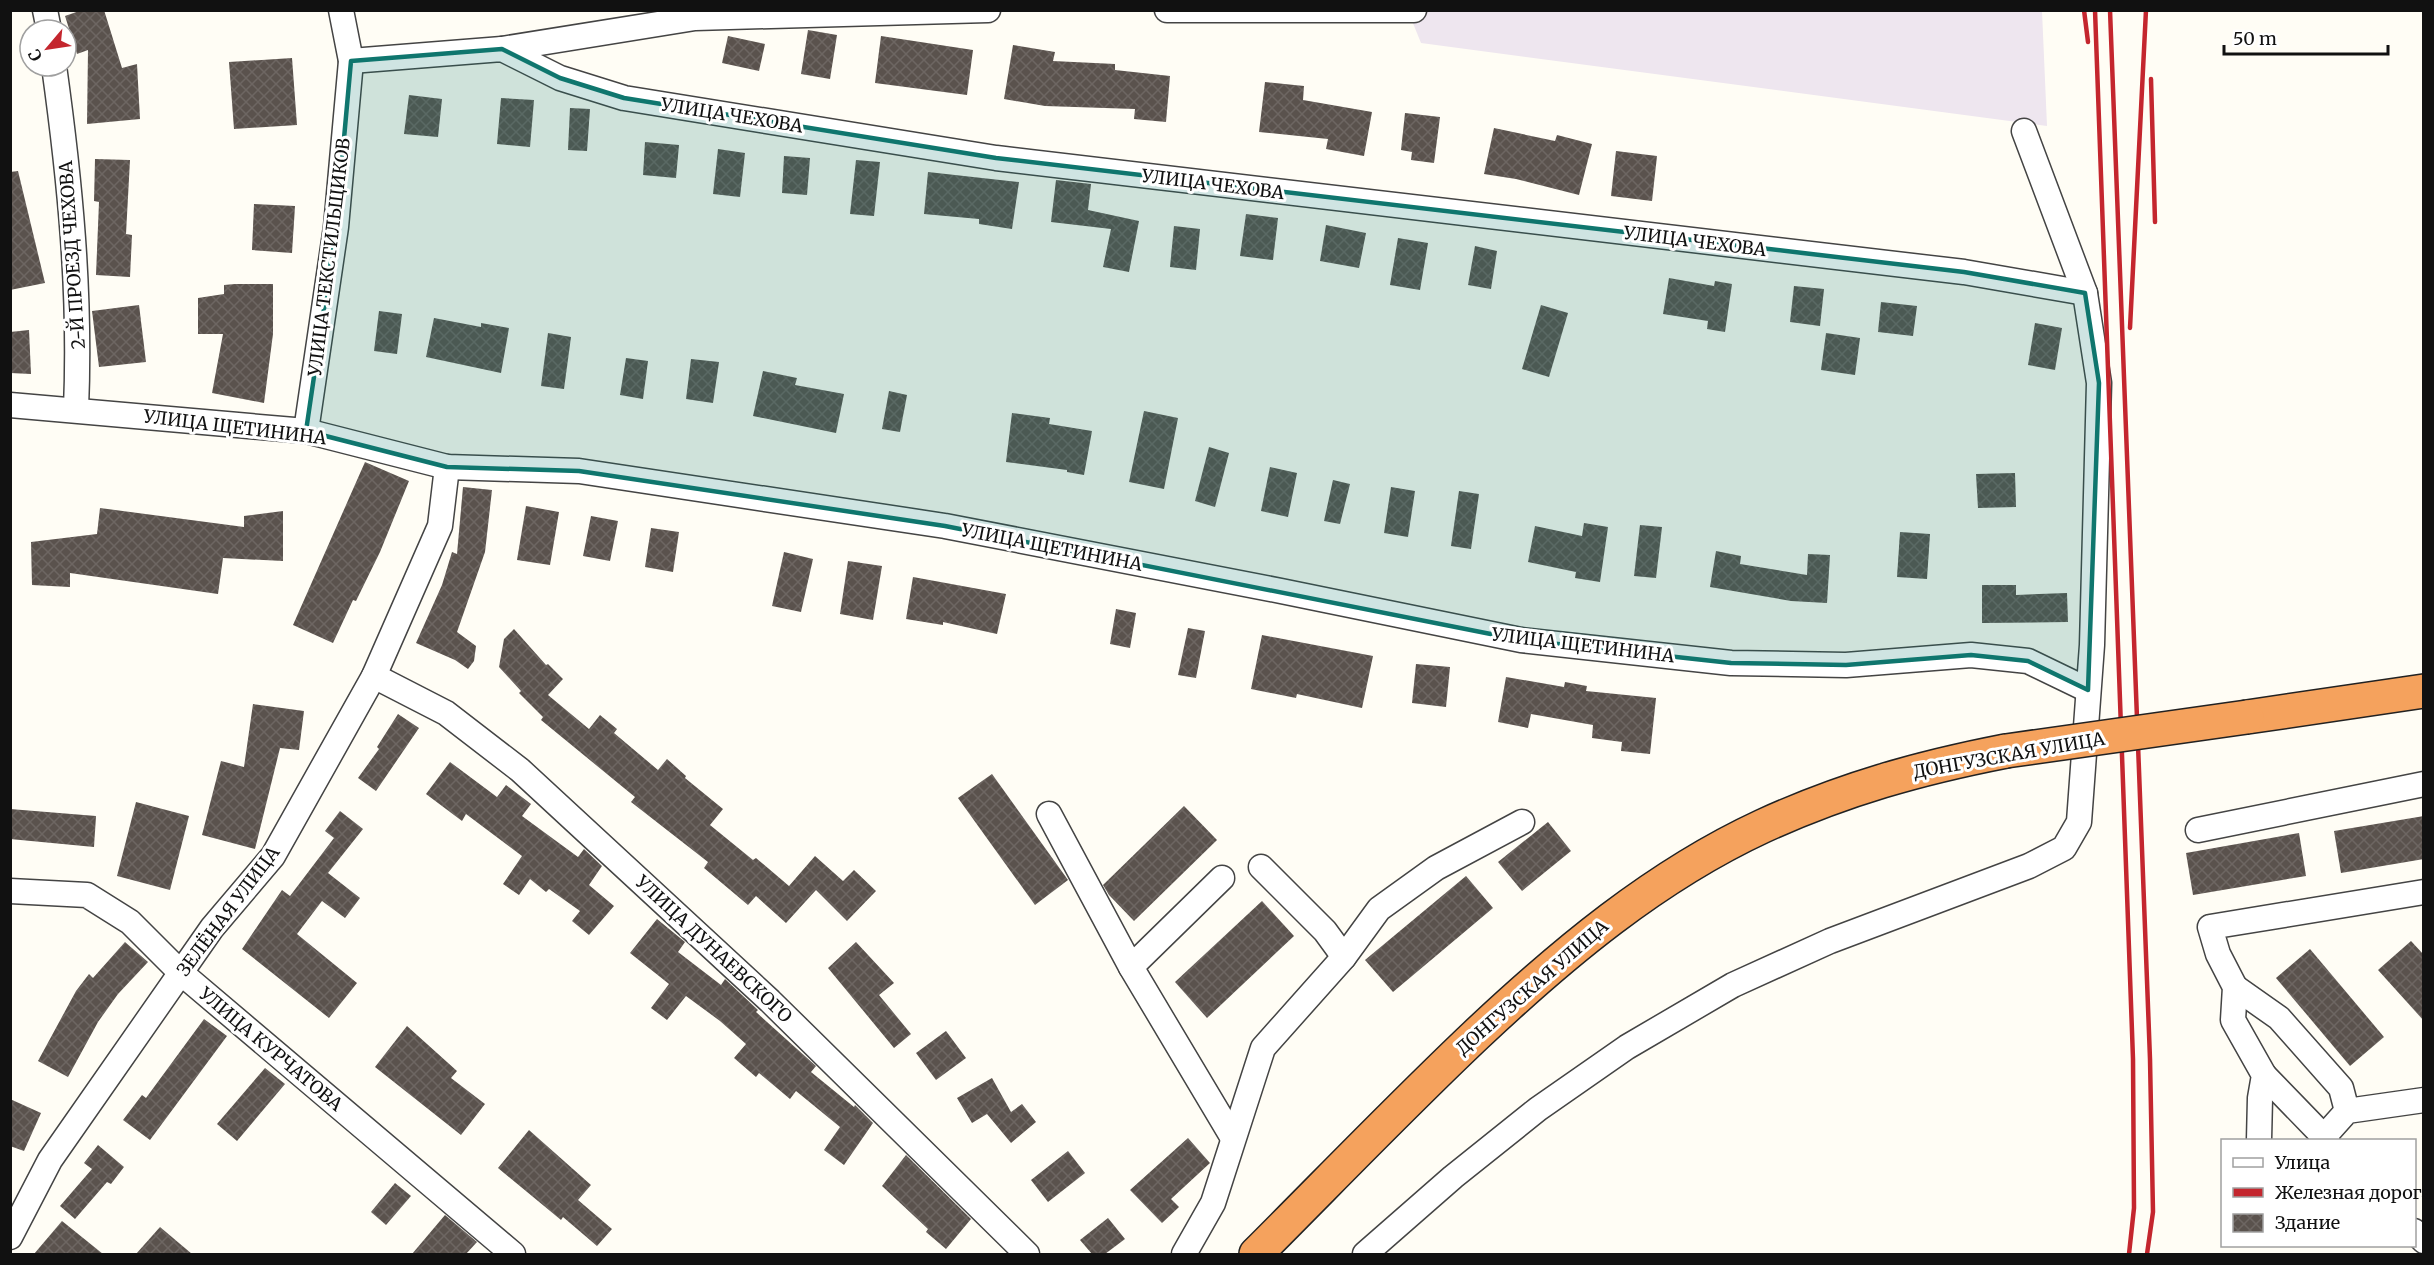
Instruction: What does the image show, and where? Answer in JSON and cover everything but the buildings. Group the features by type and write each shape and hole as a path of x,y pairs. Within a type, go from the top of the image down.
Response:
{"highway":[{"name":"ДОНГУЗСКАЯ УЛИЦА","path":"1257,1254 1425,1083 1538,977 1610,918 1691,865 1782,818 1843,792 1925,767 2006,751 2424,691"}],"street":[{"name":"УЛИЦА ТЕКСТИЛЬЩИКОВ","path":"306,432 336,227 351,61 341,10"},
{"path":"351,61 502,49 695,14 988,10"},
{"path":"1167,10 1414,11"},
{"name":"УЛИЦА ЧЕХОВА","path":"502,49 560,78 624,98 996,159 1952,271 2085,293"},
{"name":"2-Й ПРОЕЗД ЧЕХОВА","path":"56,78 74,225 78,357 76,409"},
{"path":"1365,1254 1538,1109 1627,1047 1733,985 1830,940 2030,866 2064,848 2079,822 2092,645 2099,383 2085,293 2024,131"},
{"name":"УЛИЦА ЩЕТИНИНА","path":"10,405 76,409 306,432 447,467 579,471 945,526 1521,640 1731,663 1846,665 1971,655 2028,661 2088,690"},
{"name":"ЗЕЛЁНАЯ УЛИЦА","path":"10,1237 50,1160 212,928 273,856 374,676 440,526 447,467"},
{"name":"УЛИЦА ДУНАЕВСКОГО","path":"374,676 446,713 520,771 770,1001 1028,1254"},
{"path":"2198,830 2424,784"},
{"path":"1049,814 1131,968 1233,1138"},
{"path":"1184,1254 1213,1203 1263,1048 1344,957 1379,909 1436,868 1522,822"},
{"path":"1261,867 1325,931 1344,957"},
{"path":"1131,968 1222,878"},
{"name":"УЛИЦА КУРЧАТОВА","path":"10,891 87,895 130,922 180,972 513,1254"},
{"path":"2347,1111 2342,1088 2303,1044 2279,1018 2235,987 2218,954 2210,927 2424,892"},
{"path":"2235,987 2233,1020 2264,1075 2324,1139 2347,1111 2423,1101"},
{"path":"2259,1139 2260,1098 2264,1075"}],"highlighted area":[{"path":"502,49 560,78 624,98 996,158 1964,272 2085,293 2099,383 2088,690 2028,661 1971,655 1846,665 1731,663 1521,640 945,526 579,471 447,467 306,431 336,227 351,61"}],"shaded area":[{"path":"1408,11 2042,11 2047,126 1421,43"}],"railway":[{"path":"2084,10 2088,42"},
{"path":"2095,10 2133,1059 2134,1208 2129,1254"},
{"path":"2110,10 2150,1059 2153,1212 2147,1254"},
{"path":"2130,328 2146,10"},
{"path":"2151,79 2155,222"}]}
